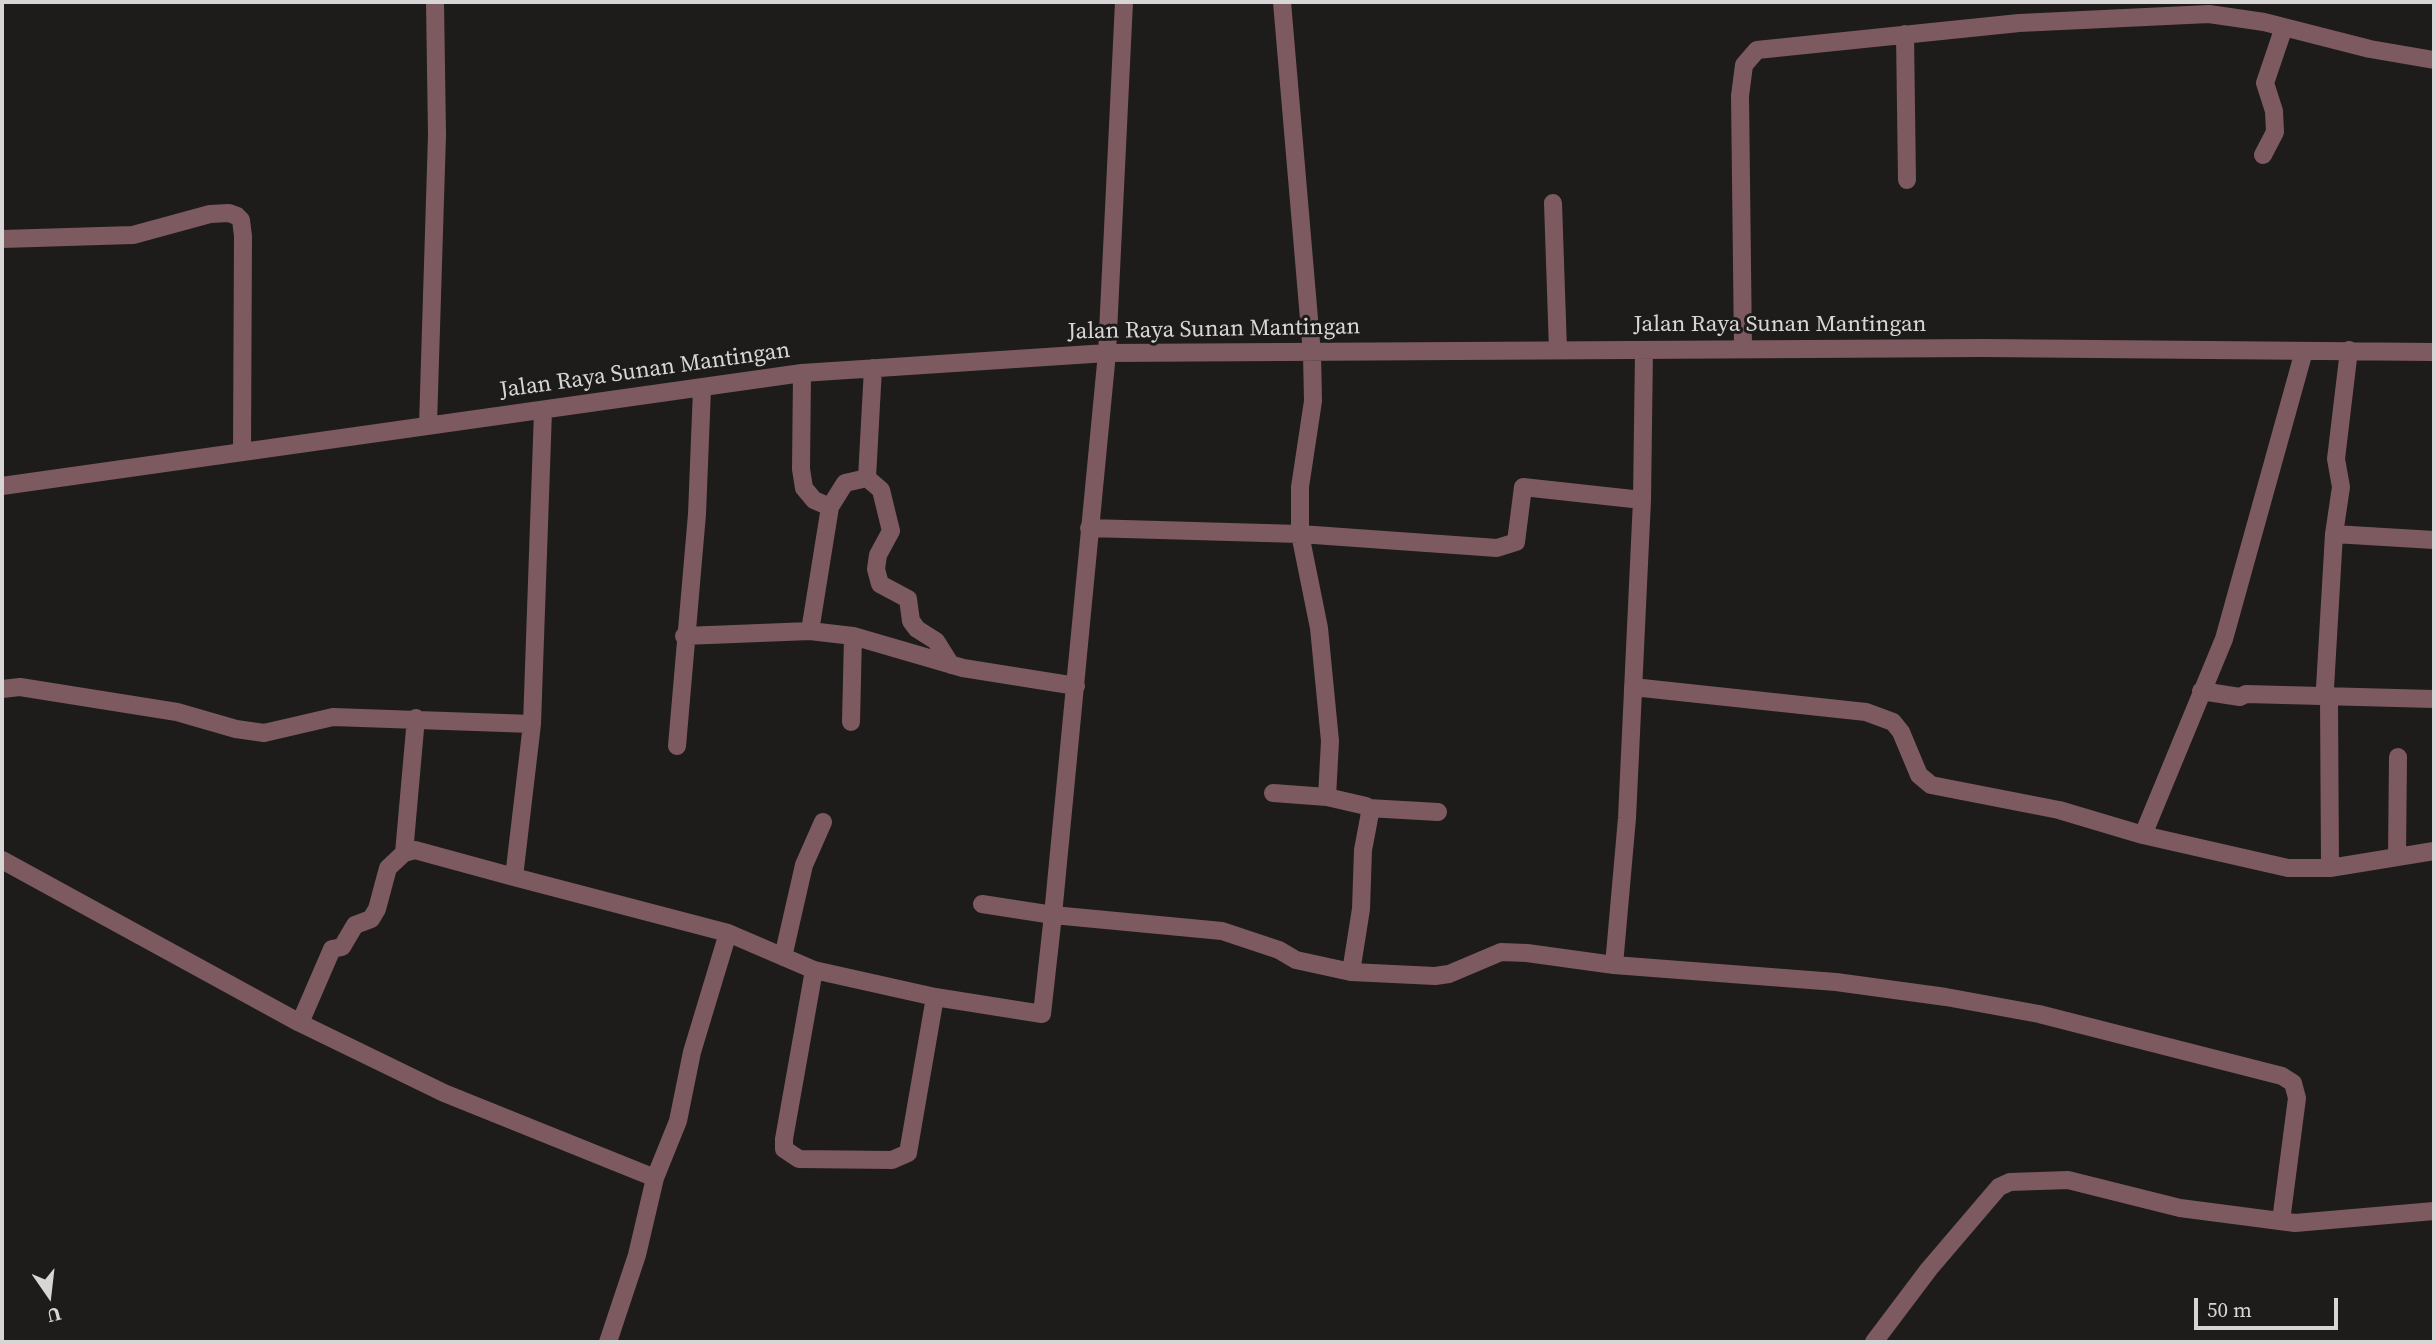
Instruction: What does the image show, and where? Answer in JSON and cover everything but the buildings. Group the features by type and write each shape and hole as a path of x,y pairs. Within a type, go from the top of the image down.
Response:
{"street":[{"path":"428,425 437,135 435,2"},
{"path":"300,1023 331,949 342,947 355,925 370,919 377,909 388,868 404,853 415,850 728,933 814,970 935,998 1042,1014 1107,354 1124,2"},
{"path":"1282,2 1312,354 1313,401 1300,488 1300,534 1318,628 1325,691 1330,741 1327,797"},
{"path":"1742,349 1740,96 1744,65 1757,50 2019,23 2211,8 2370,49 2434,60"},
{"path":"2263,155 2275,132 2274,111 2265,83 2284,27"},
{"path":"1905,34 1907,180"},
{"path":"1553,203 1558,350"},
{"path":"2,239 133,235 210,214 237,216 241,220 243,236 242,452"},
{"name":"Jalan Raya Sunan Mantingan","path":"2,486 803,373 1107,354 1742,349 2434,352"},
{"path":"2330,868 2329,698 2325,688 2334,534 2341,487 2336,459 2349,350"},
{"path":"1614,965 1627,818 1642,499 1644,351"},
{"path":"2143,835 2236,601 2304,351"},
{"path":"867,478 873,368"},
{"path":"803,373 801,468 804,488 814,500 830,507"},
{"path":"677,746 684,636 697,514 702,389"},
{"path":"514,877 532,723 543,411"},
{"path":"810,631 830,507 845,482 867,478"},
{"path":"867,478 881,490 891,531 878,555 876,569 880,584 908,598 911,621 916,629 936,641 951,665"},
{"path":"1089,528 1300,534 1497,548 1516,542 1523,486 1642,499"},
{"path":"2334,534 2389,535 2434,541"},
{"path":"684,636 810,631 853,636 951,665 1076,685"},
{"path":"851,722 853,636"},
{"path":"2,689 20,687 177,712 236,729 264,733 332,717 532,723"},
{"path":"1633,687 1866,712 1893,722 1901,732 1919,775 1931,785 2059,810 2143,835 2288,868 2330,868 2434,851"},
{"path":"2201,691 2240,697 2246,694 2434,699"},
{"path":"404,853 416,719"},
{"path":"2397,857 2398,757"},
{"path":"1273,793 1327,797 1368,808 1438,812"},
{"path":"1351,972 1361,909 1363,850 1370,818 1368,808"},
{"path":"783,957 804,864 823,822"},
{"path":"2,860 300,1023 444,1093 655,1178"},
{"path":"982,904 1053,915 1222,931 1279,950 1296,960 1351,972 1435,976 1449,974 1501,952 1614,965 1836,982 1946,997 2039,1014 2282,1076 2293,1083 2297,1098 2281,1221"},
{"path":"608,1342 637,1255 655,1178 678,1121 692,1052 728,933"},
{"path":"814,970 784,1139 784,1149 799,1159 892,1160 908,1153 935,998"},
{"path":"1874,1342 1929,1269 1999,1187 2010,1182 2068,1180 2180,1208 2281,1221 2312,1223 2434,1211"}]}
